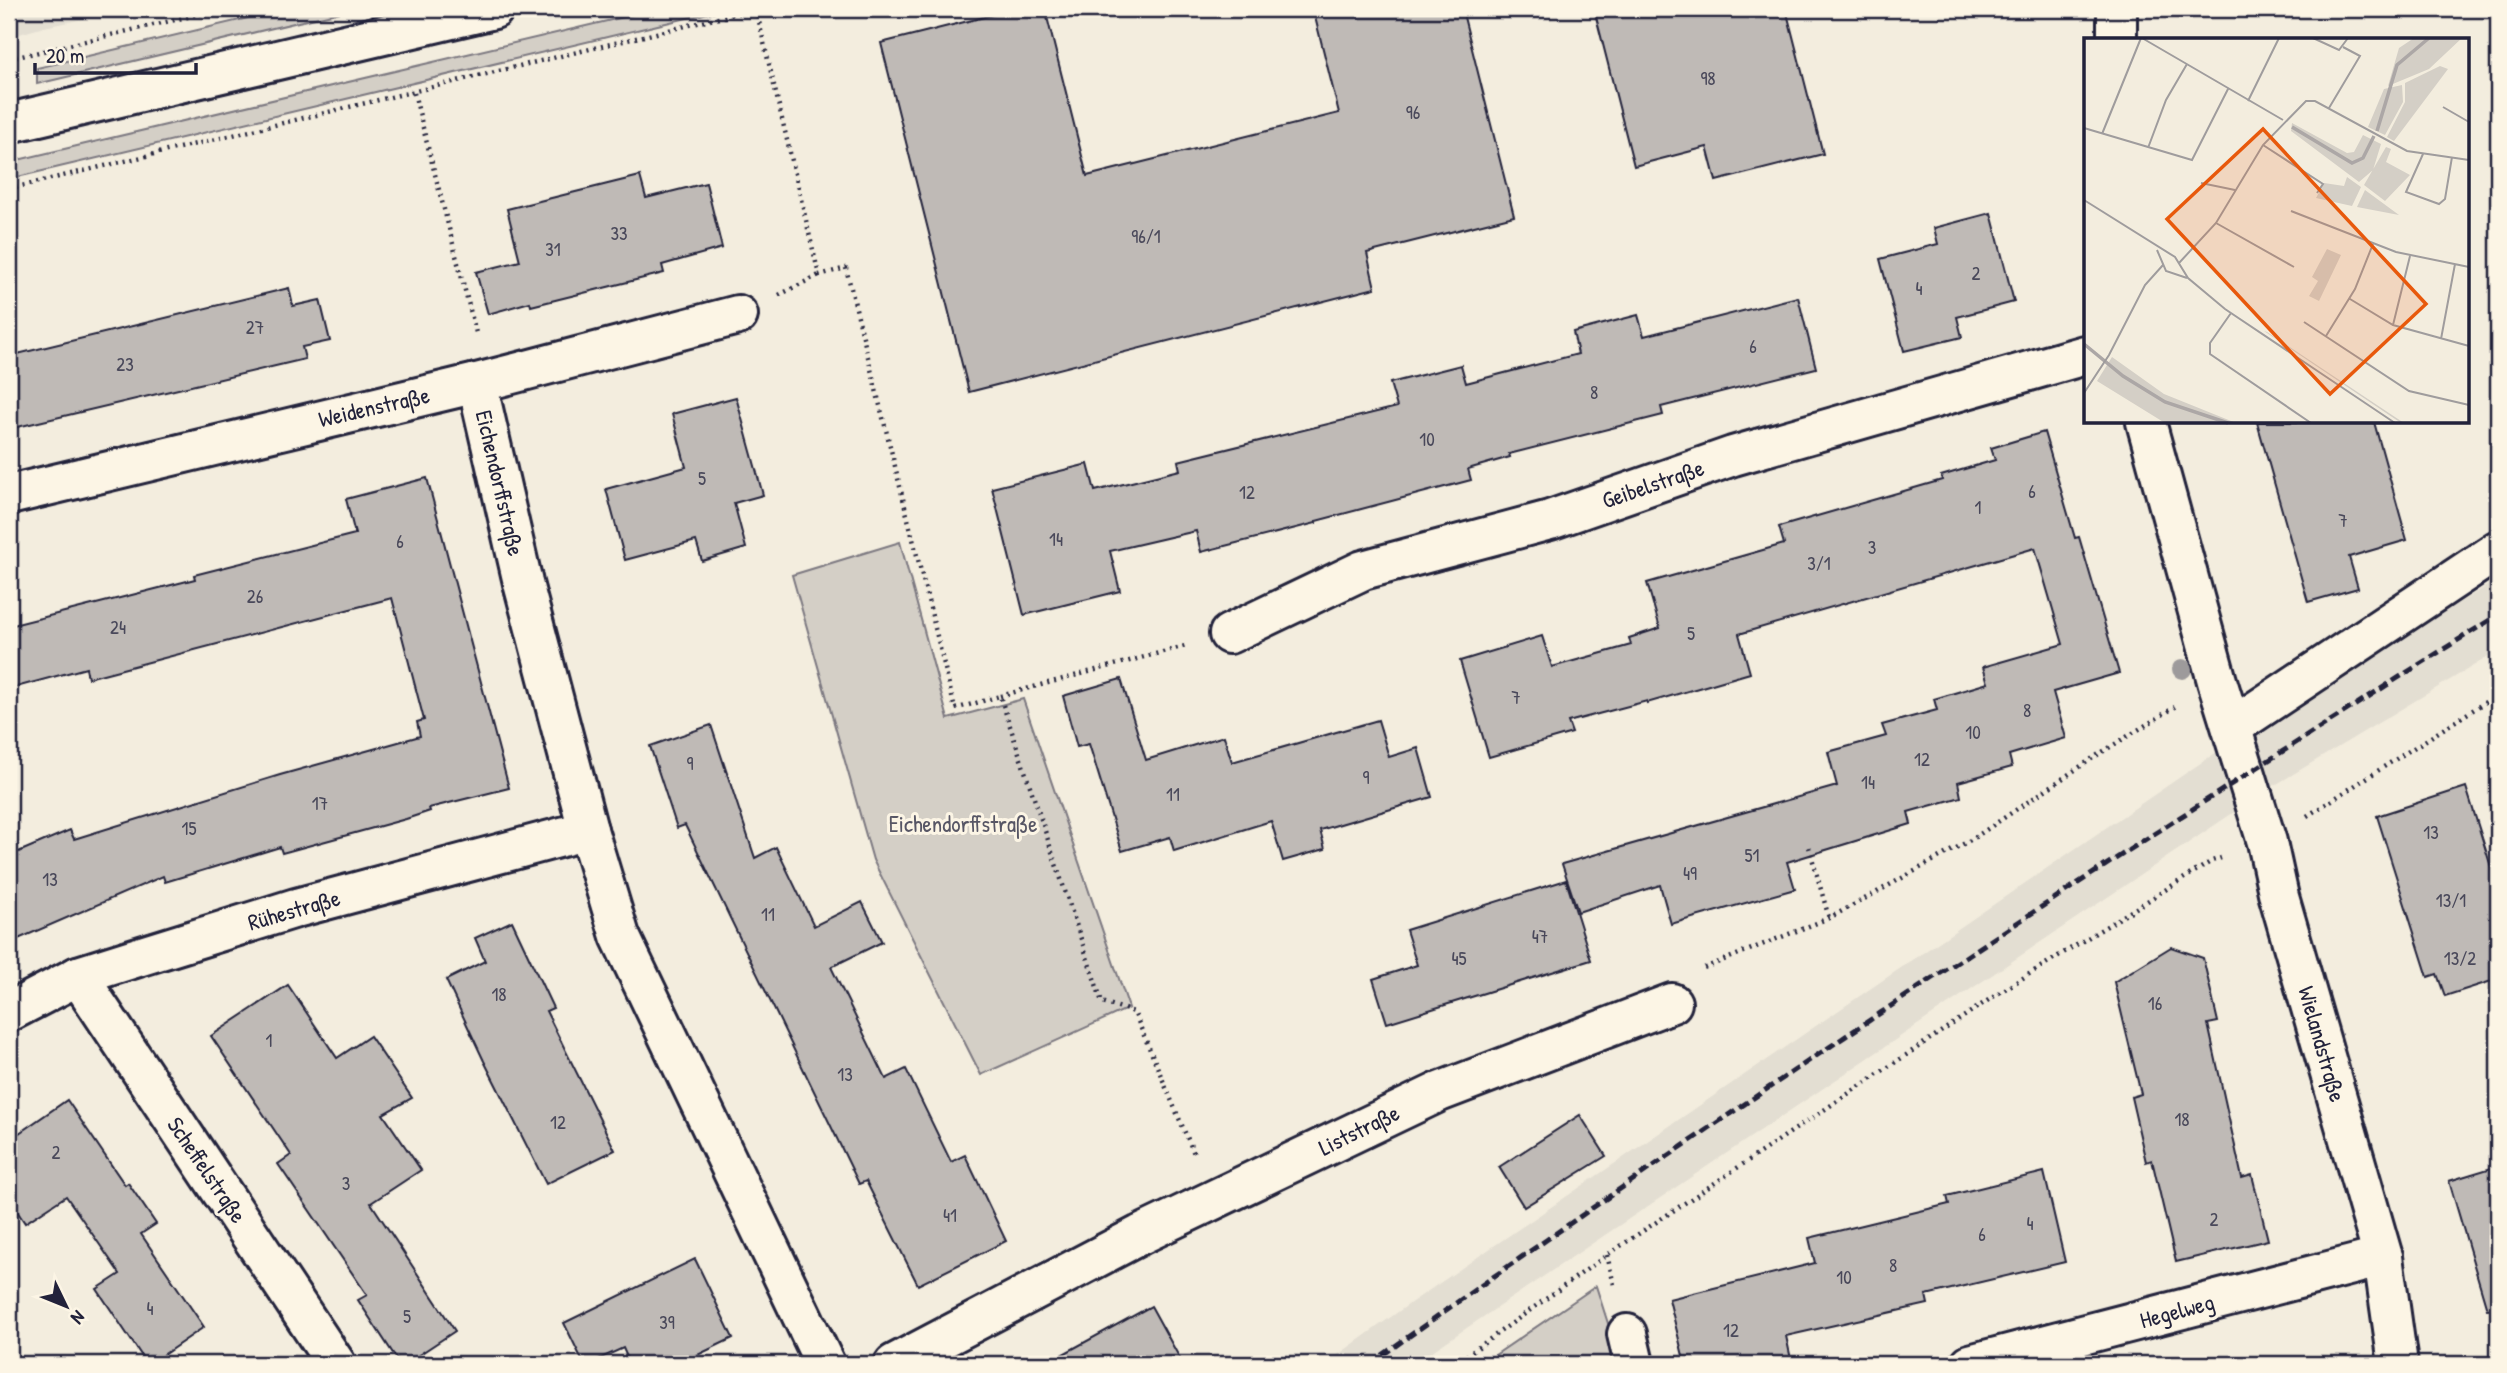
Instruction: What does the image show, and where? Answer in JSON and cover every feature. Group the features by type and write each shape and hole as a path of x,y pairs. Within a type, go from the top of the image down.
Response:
{"street":[{"path":"9,123 494,9"},
{"path":"2117,9 2117,38"},
{"name":"Weidenstraße","path":"9,495 477,383 738,315"},
{"name":"Geibelstraße","path":"1229,634 1363,570 1550,520 1734,456 2084,355"},
{"name":"Eichendorffstraße","path":"477,383 523,583 588,830 620,936 825,1364"},
{"name":"Wielandstraße","path":"2147,424 2217,681 2267,842 2279,897 2383,1256 2398,1364"},
{"path":"2232,727 2498,550"},
{"name":"Rühestraße","path":"9,1012 78,976 296,908 588,830"},
{"name":"Scheffelstraße","path":"78,976 337,1364"},
{"name":"Liststraße","path":"894,1364 1140,1235 1439,1092 1672,1003"},
{"name":"Hegelweg","path":"1970,1364 2383,1256"}],"path":[{"path":"9,59 220,9"},
{"path":"9,189 756,9 819,275 846,268 955,709 1229,634"},
{"path":"414,93 480,348 477,383"},
{"path":"1672,1003 1705,967 1829,918 1974,838 2099,754 2217,681"},
{"path":"1455,1364 1607,1255 2005,989 2212,861 2267,842 2498,694"},
{"path":"1000,696 1102,1002 1134,1012 1214,1199"},
{"path":"1809,847 1829,918"}],"shaded area":[{"path":"9,9 133,9 9,37"},
{"path":"2498,579 2498,651 2270,788 1413,1364 1325,1364 2227,745"}],"green space":[{"path":"286,9 353,9 37,84 37,68"},
{"path":"658,9 725,9 9,179 9,162"},
{"name":"Eichendorffstraße","path":"900,542 948,719 1023,699 1129,1008 981,1075 873,860 792,575"},
{"path":"1596,1286 1621,1364 1482,1364"}],"building":[{"path":"1016,9 1045,9 1087,176 1339,113 1313,9 1462,9 1514,216 1367,253 1375,288 969,392 881,43"},
{"path":"1594,9 1786,9 1823,154 1716,181 1707,147 1634,166"},
{"path":"640,176 646,198 706,183 722,248 662,265 664,273 531,306 530,302 488,314 476,272 520,261 507,209"},
{"path":"1991,213 2014,302 1957,317 1962,337 1904,351 1880,259 1938,244 1934,228"},
{"path":"289,288 293,306 320,300 330,341 302,347 305,359 9,429 9,356"},
{"path":"1798,297 1816,368 1661,407 1663,415 1509,454 1510,457 1468,469 1471,480 1316,523 1201,552 1196,531 1110,551 1120,591 1024,615 992,488 1088,464 1095,491 1180,470 1178,461 1397,407 1390,383 1461,365 1466,383 1578,354 1573,332 1638,315 1644,336"},
{"path":"736,397 763,495 734,503 746,548 702,561 696,541 625,560 606,489 686,467 672,414"},
{"path":"2258,424 2375,424 2407,540 2349,557 2358,588 2308,602"},
{"path":"2044,432 2075,538 2079,537 2119,673 2053,692 2066,738 2009,755 2012,767 1958,782 1961,797 1908,812 1911,824 1787,862 1795,889 1671,924 1660,885 1578,912 1562,864 1837,786 1828,752 1886,736 1882,725 1937,710 1934,699 1988,683 1983,667 2063,644 2035,548 1739,634 1750,673 1647,703 1568,722 1572,733 1489,757 1460,661 1542,636 1552,667 1631,645 1629,638 1660,628 1647,583 1784,544 1779,527 1942,480 1941,476 1995,460 1991,448"},
{"path":"427,478 509,788 429,808 430,811 406,819 282,853 280,847 165,882 163,876 9,943 9,856 70,830 74,839 280,775 420,736 417,722 424,720 392,598 88,678 86,668 9,689 9,626 195,579 194,575 355,534 346,499"},
{"path":"1121,679 1146,760 1224,736 1232,762 1378,720 1389,757 1418,748 1432,797 1320,830 1325,849 1283,861 1271,821 1174,851 1170,837 1122,851 1089,744 1077,747 1063,696"},
{"path":"711,725 755,858 776,847 814,926 862,902 882,942 831,967 886,1079 906,1069 951,1162 965,1155 1006,1241 918,1285 866,1181 859,1184 685,825 677,828 650,746"},
{"path":"2466,787 2498,889 2498,979 2445,996 2437,974 2428,977 2377,816"},
{"path":"1566,880 1591,960 1387,1023 1373,979 1417,965 1406,930"},
{"path":"512,921 553,1008 546,1011 615,1150 546,1184 446,980 485,961 475,938"},
{"path":"2171,947 2203,958 2218,1022 2208,1024 2242,1178 2252,1175 2268,1240 2176,1262 2152,1160 2146,1162 2131,1097 2141,1094 2114,982"},
{"path":"288,985 337,1058 370,1036 412,1098 383,1114 421,1170 371,1203 455,1331 405,1364 400,1364 358,1300 367,1295 278,1164 291,1155 211,1036"},
{"path":"67,1100 125,1185 128,1183 156,1224 141,1234 204,1327 150,1364 147,1364 97,1289 120,1274 66,1196 25,1223 9,1199 9,1140"},
{"path":"1580,1115 1606,1156 1524,1207 1499,1167"},
{"path":"2498,1166 2498,1308 2487,1309 2449,1181"},
{"path":"2044,1172 2065,1262 1926,1295 1928,1304 1786,1336 1792,1364 1685,1364 1669,1299 1815,1263 1809,1238 1949,1204 1947,1196"},
{"path":"695,1259 733,1338 679,1364 630,1364 623,1348 584,1364 564,1323"},
{"path":"1151,1306 1183,1364 1045,1364"}],"railway":[{"path":"1370,1364 1647,1170 1928,981 2212,796 2498,615"}]}
